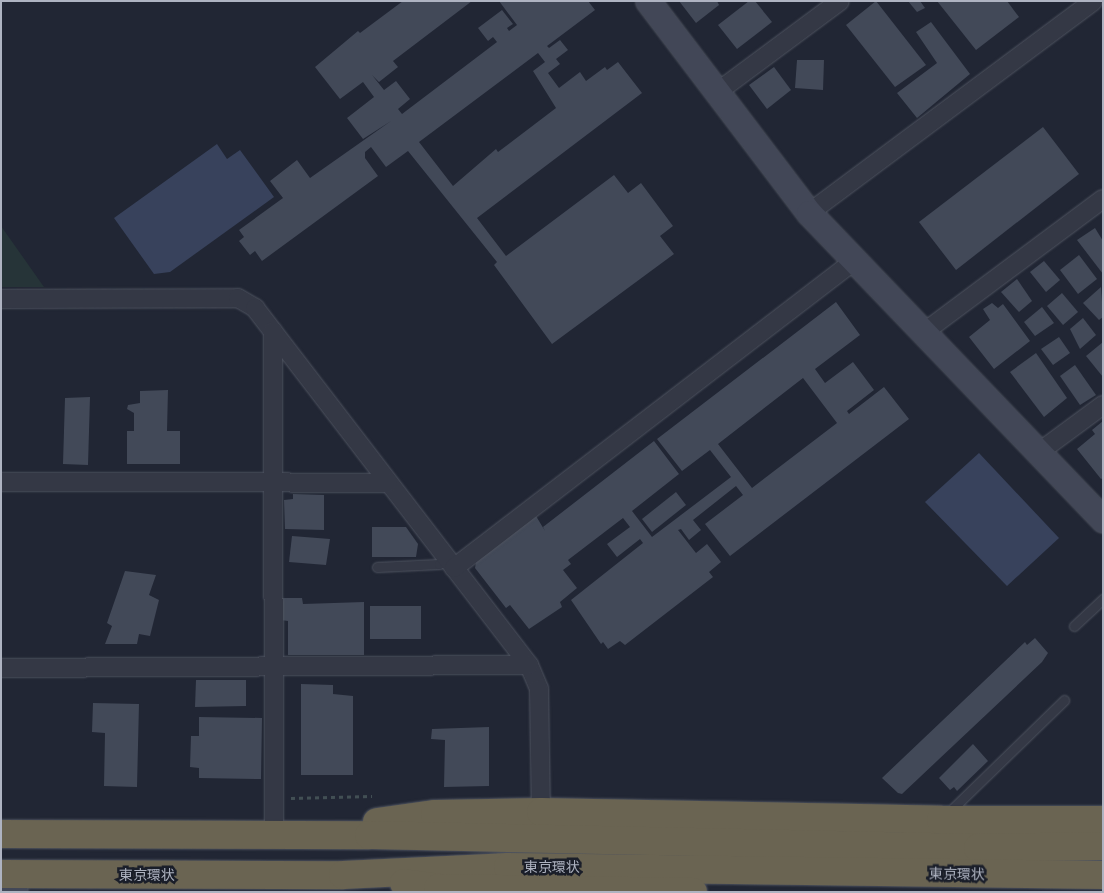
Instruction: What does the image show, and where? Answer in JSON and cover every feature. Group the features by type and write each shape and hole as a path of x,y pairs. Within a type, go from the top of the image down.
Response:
{"highway":[{"path":"274,834 435,814 541,812 941,820 1103,820"},
{"name":"東京環状","path":"1,834 274,834 978,861 1103,875"},
{"name":"東京環状","path":"1,875 272,883 343,875 508,867 978,861 1103,846"},
{"path":"343,875 438,888 693,892"}],"street":[{"path":"648,1 716,94 809,213 1103,520"},
{"path":"716,94 840,1"},
{"path":"809,213 1093,1"},
{"path":"923,333 1103,199"},
{"path":"451,564 854,261"},
{"path":"1,299 238,298 255,308 529,665 539,689 541,812"},
{"path":"273,331 272,668 274,834"},
{"path":"1038,453 1103,404"},
{"path":"1,482 388,483"},
{"path":"1,668 272,668 529,665"},
{"path":"1,875 15,892"}],"lane":[{"path":"377,567 451,564"},
{"path":"1074,626 1103,599"},
{"path":"941,820 1064,700"}],"path":[{"path":"288,798 377,796"}],"shaded area":[{"path":"1,226 44,287 1,287"}],"water":[{"path":"217,144 227,159 240,150 274,197 170,272 154,274 114,218"},
{"path":"979,453 1059,538 1007,586 925,502"}],"building":[{"path":"403,1 472,1 393,61 398,67 379,82 372,75 384,90 396,81 410,99 398,109 402,114 497,42 493,37 488,41 478,28 502,10 513,24 507,28 509,31 517,25 499,1 588,1 595,10 547,46 549,48 560,40 568,50 556,59 560,64 548,73 559,88 580,72 586,81 605,67 607,70 618,62 642,93 477,218 506,256 614,175 628,193 641,183 673,226 660,236 674,254 552,344 494,265 497,262 408,151 386,167 371,147 365,152 365,158 378,176 262,261 255,251 250,255 239,241 244,237 239,230 283,198 270,181 297,160 310,178 391,121 363,139 347,118 374,97 363,82 340,99 315,67 358,31 360,33","holes":["538,53 545,62 533,71 556,108 498,152 496,149 453,186 419,142"]},
{"path":"679,1 717,1 719,5 696,23"},
{"path":"749,1 755,1 772,22 737,49 718,25"},
{"path":"876,1 926,65 895,87 846,25"},
{"path":"908,1 920,1 925,8 917,12"},
{"path":"937,1 1007,1 1019,17 976,50"},
{"path":"931,22 970,74 917,118 897,93 937,63 916,32"},
{"path":"797,60 824,60 823,90 795,88"},
{"path":"774,67 791,90 767,109 749,85"},
{"path":"1043,127 1079,174 956,270 919,222"},
{"path":"1095,228 1103,241 1103,274 1077,240"},
{"path":"1079,255 1097,279 1078,294 1060,270"},
{"path":"1044,261 1060,280 1046,292 1030,272"},
{"path":"1017,279 1032,301 1019,312 1001,292"},
{"path":"1101,287 1103,317 1099,320 1083,303"},
{"path":"1062,293 1078,312 1063,325 1047,306"},
{"path":"836,302 860,335 815,369 825,383 853,362 874,390 847,411 849,414 884,387 909,419 730,556 705,524 743,495 736,486 693,520 701,530 689,540 681,529 678,530 696,553 707,544 721,562 709,572 713,577 625,645 620,641 608,649 603,642 601,644 571,600 643,543 640,539 617,557 607,544 630,527 623,518 568,560 571,564 563,570 577,588 560,602 562,607 529,629 510,605 506,608 475,568 476,562 536,516 545,531 543,527 654,441 679,474 632,511 652,537 731,477 710,450 682,471 657,439","holes":["803,378 837,423 752,488 718,444"]},
{"path":"992,303 998,308 1003,304 1030,341 994,369 969,337 990,320 983,309"},
{"path":"1042,307 1054,323 1035,336 1024,322"},
{"path":"1083,318 1096,335 1080,349 1070,329"},
{"path":"1059,337 1070,353 1053,365 1041,349"},
{"path":"1103,342 1103,377 1086,356"},
{"path":"1036,353 1067,398 1044,417 1010,372"},
{"path":"1075,365 1096,395 1080,405 1060,376"},
{"path":"168,390 167,431 180,431 180,464 127,464 127,431 134,431 134,413 127,409 128,405 140,403 140,391"},
{"path":"90,397 88,465 63,464 65,398"},
{"path":"1103,421 1103,478 1101,479 1077,449 1095,434 1092,430"},
{"path":"676,492 686,505 652,532 642,519"},
{"path":"293,494 324,495 324,530 285,529 284,500 293,499"},
{"path":"372,527 406,527 418,544 416,557 372,557"},
{"path":"292,536 330,539 326,565 289,562"},
{"path":"125,571 156,575 149,595 159,600 150,636 139,634 137,644 105,644 112,626 107,623"},
{"path":"282,598 302,598 303,604 364,602 364,655 288,655 288,621 281,620"},
{"path":"370,606 421,606 421,639 370,639"},
{"path":"1035,638 1048,653 1042,662 902,794 898,793 882,778 1025,642 1027,645"},
{"path":"196,680 246,680 246,706 195,707"},
{"path":"301,684 333,685 333,694 353,696 353,775 301,775"},
{"path":"93,703 139,704 137,787 104,786 105,733 92,732"},
{"path":"199,717 262,718 261,779 199,778 199,768 190,767 191,736 199,736"},
{"path":"489,727 489,786 444,787 445,740 431,739 432,729"},
{"path":"973,744 988,761 957,791 954,787 950,790 939,778"}]}
